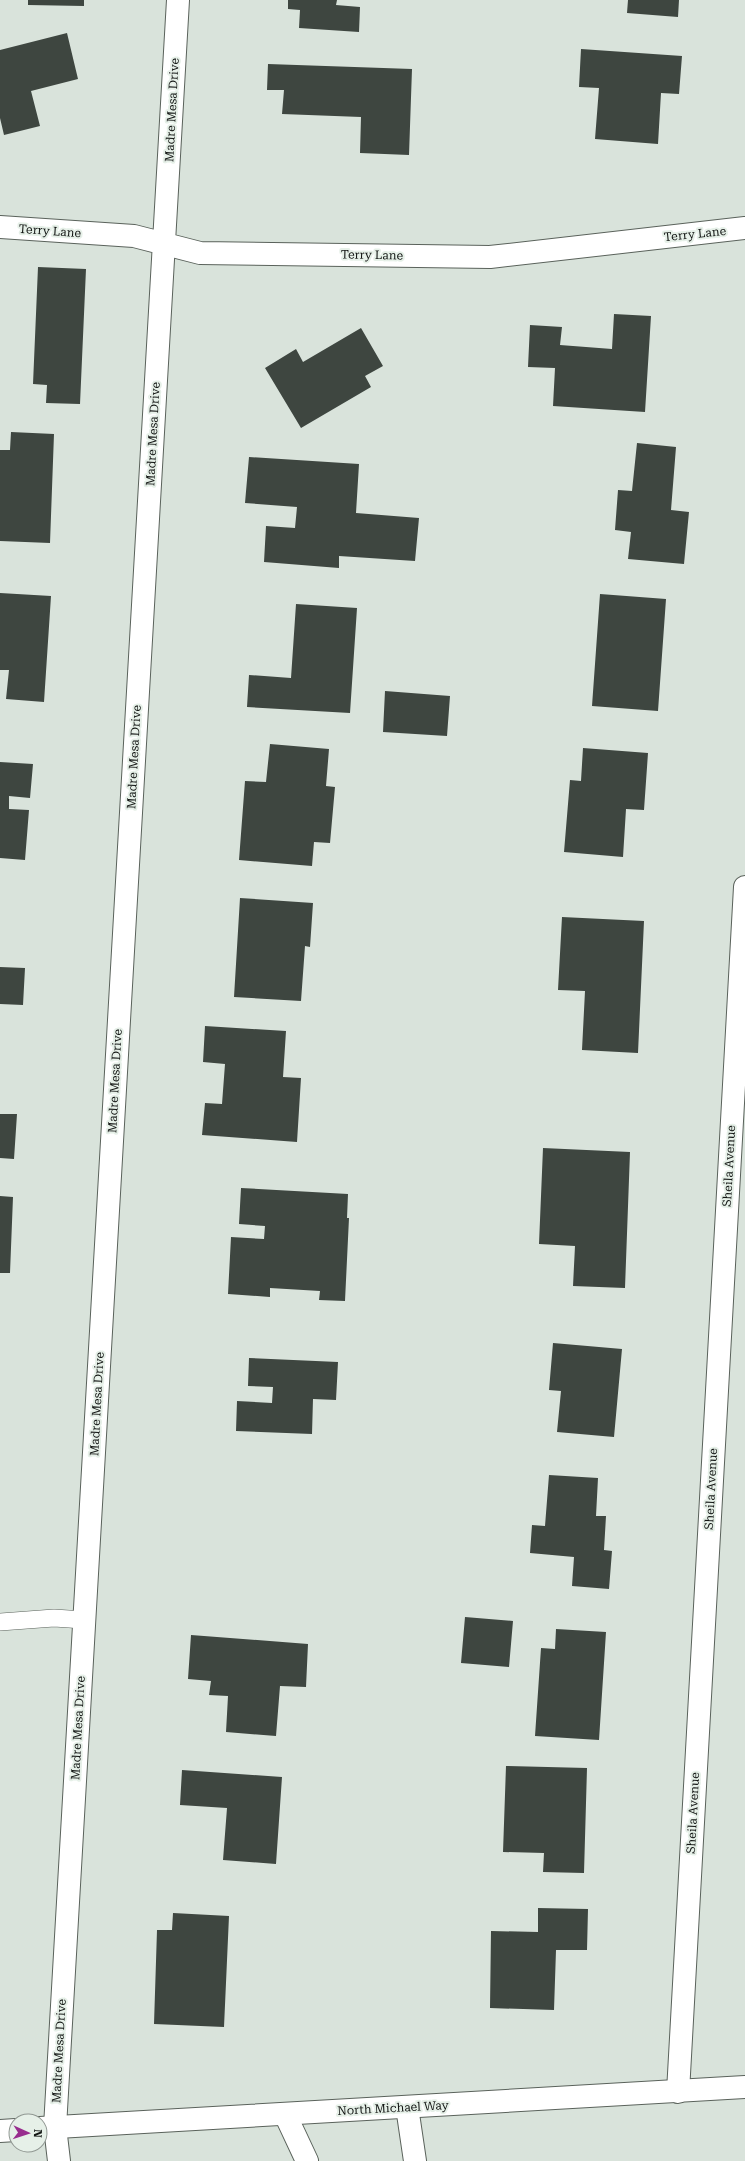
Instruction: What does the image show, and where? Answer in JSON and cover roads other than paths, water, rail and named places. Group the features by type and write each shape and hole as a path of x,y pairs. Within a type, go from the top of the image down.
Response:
{"street":[{"name":"Madre Mesa Drive","path":"59,2161 48,2128 84,1620 178,0"},
{"name":"Terry Lane","path":"0,227 134,236 200,253 490,257 745,228"},
{"name":"Sheila Avenue","path":"678,2092 745,887"},
{"name":"North Michael Way","path":"48,2128 745,2087"},
{"path":"407,2107 415,2161"},
{"path":"285,2114 307,2161"}],"lane":[{"path":"0,1622 54,1618 84,1620"}]}
